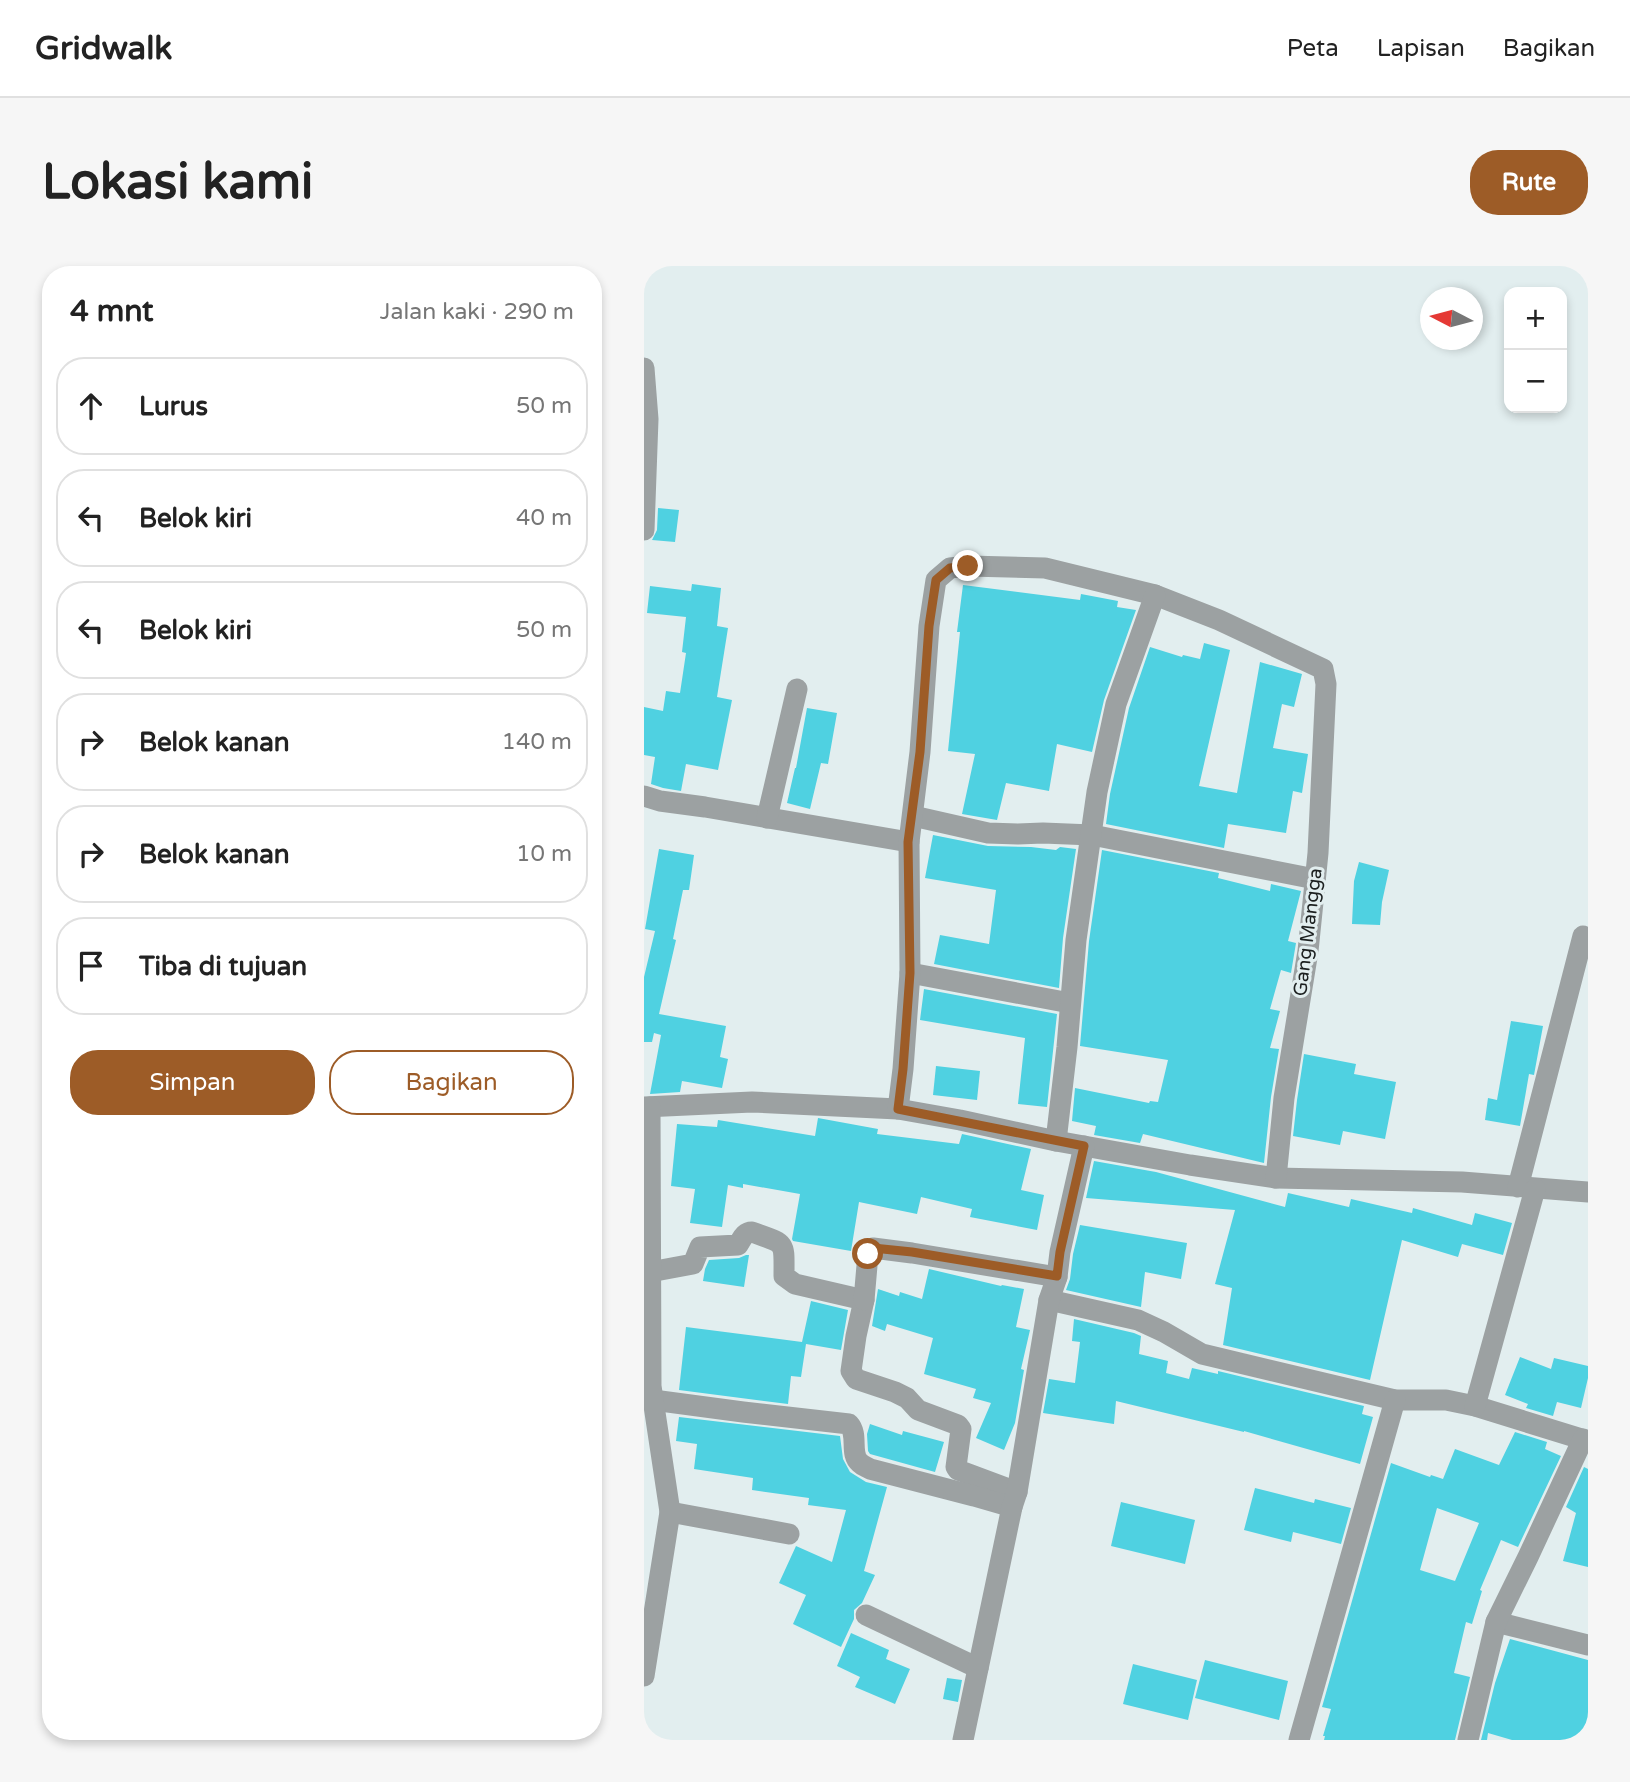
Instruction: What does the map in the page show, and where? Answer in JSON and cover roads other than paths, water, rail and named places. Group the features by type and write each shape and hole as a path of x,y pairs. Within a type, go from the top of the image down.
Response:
{"street":[{"path":"644,368 648,419 644,530"},
{"path":"898,1109 910,973 908,842 920,752 929,626 936,580 950,568 968,566 1045,568 1155,595 1116,704 1097,792 1076,940 1056,1141"},
{"name":"Gang Mangga","path":"1155,595 1219,620 1323,669 1326,684 1318,853 1308,951 1284,1098 1276,1178"},
{"path":"767,818 797,689"},
{"path":"644,796 660,801 908,842"},
{"path":"913,816 988,833 1092,835 1315,878"},
{"path":"1475,1406 1583,936"},
{"path":"910,973 1070,1003"},
{"path":"644,1676 670,1512 653,1400 647,1107 752,1102 898,1109 1056,1141 1276,1178 1462,1182 1588,1192"},
{"path":"963,1740 1014,1500 1049,1300 1057,1276 1084,1146"},
{"path":"650,1272 693,1264 700,1247 738,1245 745,1234 752,1232 782,1244 785,1276 795,1284 864,1300"},
{"path":"1014,1500 958,1470 956,1467 961,1429 958,1425 918,1410 907,1398 856,1379 852,1375 868,1254 873,1248 912,1252 1057,1276"},
{"path":"1049,1300 1138,1320 1202,1354 1395,1400 1446,1400 1475,1406 1585,1440 1496,1622 1471,1739"},
{"path":"653,1400 849,1424 854,1434 855,1456 858,1462 870,1469 974,1496 1014,1500"},
{"path":"1299,1740 1395,1400"},
{"path":"670,1512 789,1534"},
{"path":"866,1615 978,1668"},
{"path":"1496,1622 1588,1645"}]}
